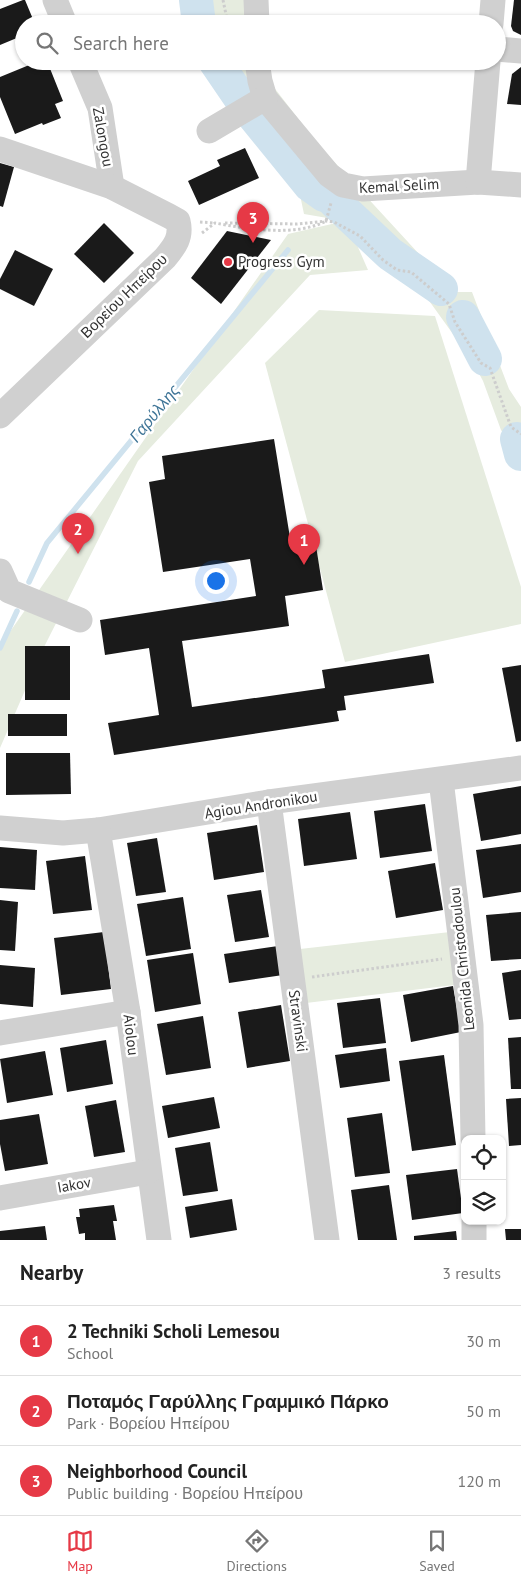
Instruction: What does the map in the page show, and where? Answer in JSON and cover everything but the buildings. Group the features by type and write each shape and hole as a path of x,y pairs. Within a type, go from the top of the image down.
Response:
{"street":[{"path":"56,0 62,15"},
{"path":"256,0 257,15"},
{"path":"492,15 493,0"},
{"path":"506,50 521,51"},
{"name":"Zalongou","path":"84,70 100,108 112,186"},
{"name":"Kemal Selim","path":"259,70 260,81 251,107 329,176 343,186 363,189 478,182 521,185"},
{"path":"478,182 487,70"},
{"path":"209,131 251,107"},
{"path":"0,149 112,186"},
{"name":"Βορείου Ηπείρου","path":"0,416 165,258 178,240 180,231 178,221 112,186"},
{"path":"0,572 9,591 80,620"},
{"name":"Agiou Andronikou","path":"0,828 63,833 98,830 269,802 521,768"},
{"name":"Leonida Christodoulou","path":"441,780 471,1025 472,1135"},
{"name":"Stravinski","path":"269,802 327,1240"},
{"name":"Aiolou","path":"98,830 128,1012 148,1172 159,1240"},
{"path":"0,1033 128,1012"},
{"name":"Iakov","path":"0,1198 148,1172"},
{"path":"474,1225 474,1240"}],"path":[{"path":"224,0 226,15"},
{"path":"215,223 297,224 326,221 334,222 360,236 383,260 397,270 411,272 449,304 455,322 481,364 490,368 511,428 521,434"},
{"path":"292,979 463,956"}],"shaded area":[{"path":"183,0 246,0 250,15 185,15"},
{"path":"237,70 266,70 269,81 317,143 454,292 472,292 509,389 521,407 521,461 501,430 483,381 473,362 407,270 347,222 368,270 310,275 138,461 43,649 0,748 0,646 288,234 345,221 304,214 296,176 277,169 262,127"},
{"path":"319,310 435,316 521,587 521,624 345,662 265,363"},
{"path":"450,932 454,985 306,1003 300,949"}],"waterway":[{"name":"Γαρύλλης","path":"196,0 198,15"},
{"name":"Γαρύλλης","path":"221,70 245,105 310,185 324,195"},
{"name":"Γαρύλλης","path":"335,202 390,254 441,289"},
{"name":"Γαρύλλης","path":"29,582 47,543 288,250"},
{"name":"Γαρύλλης","path":"463,317 485,359"},
{"name":"Γαρύλλης","path":"517,439 521,454"},
{"name":"Γαρύλλης","path":"0,648 17,611"}],"place":[{"name":"Neighborhood Council","path":"253,243"},
{"name":"Progress Gym","path":"228,262"},
{"name":"Ποταμός Γαρύλλης Γραμμικό Πάρκο","path":"78,554"},
{"name":"2 Techniki Scholi Lemesou","path":"304,565"}]}
